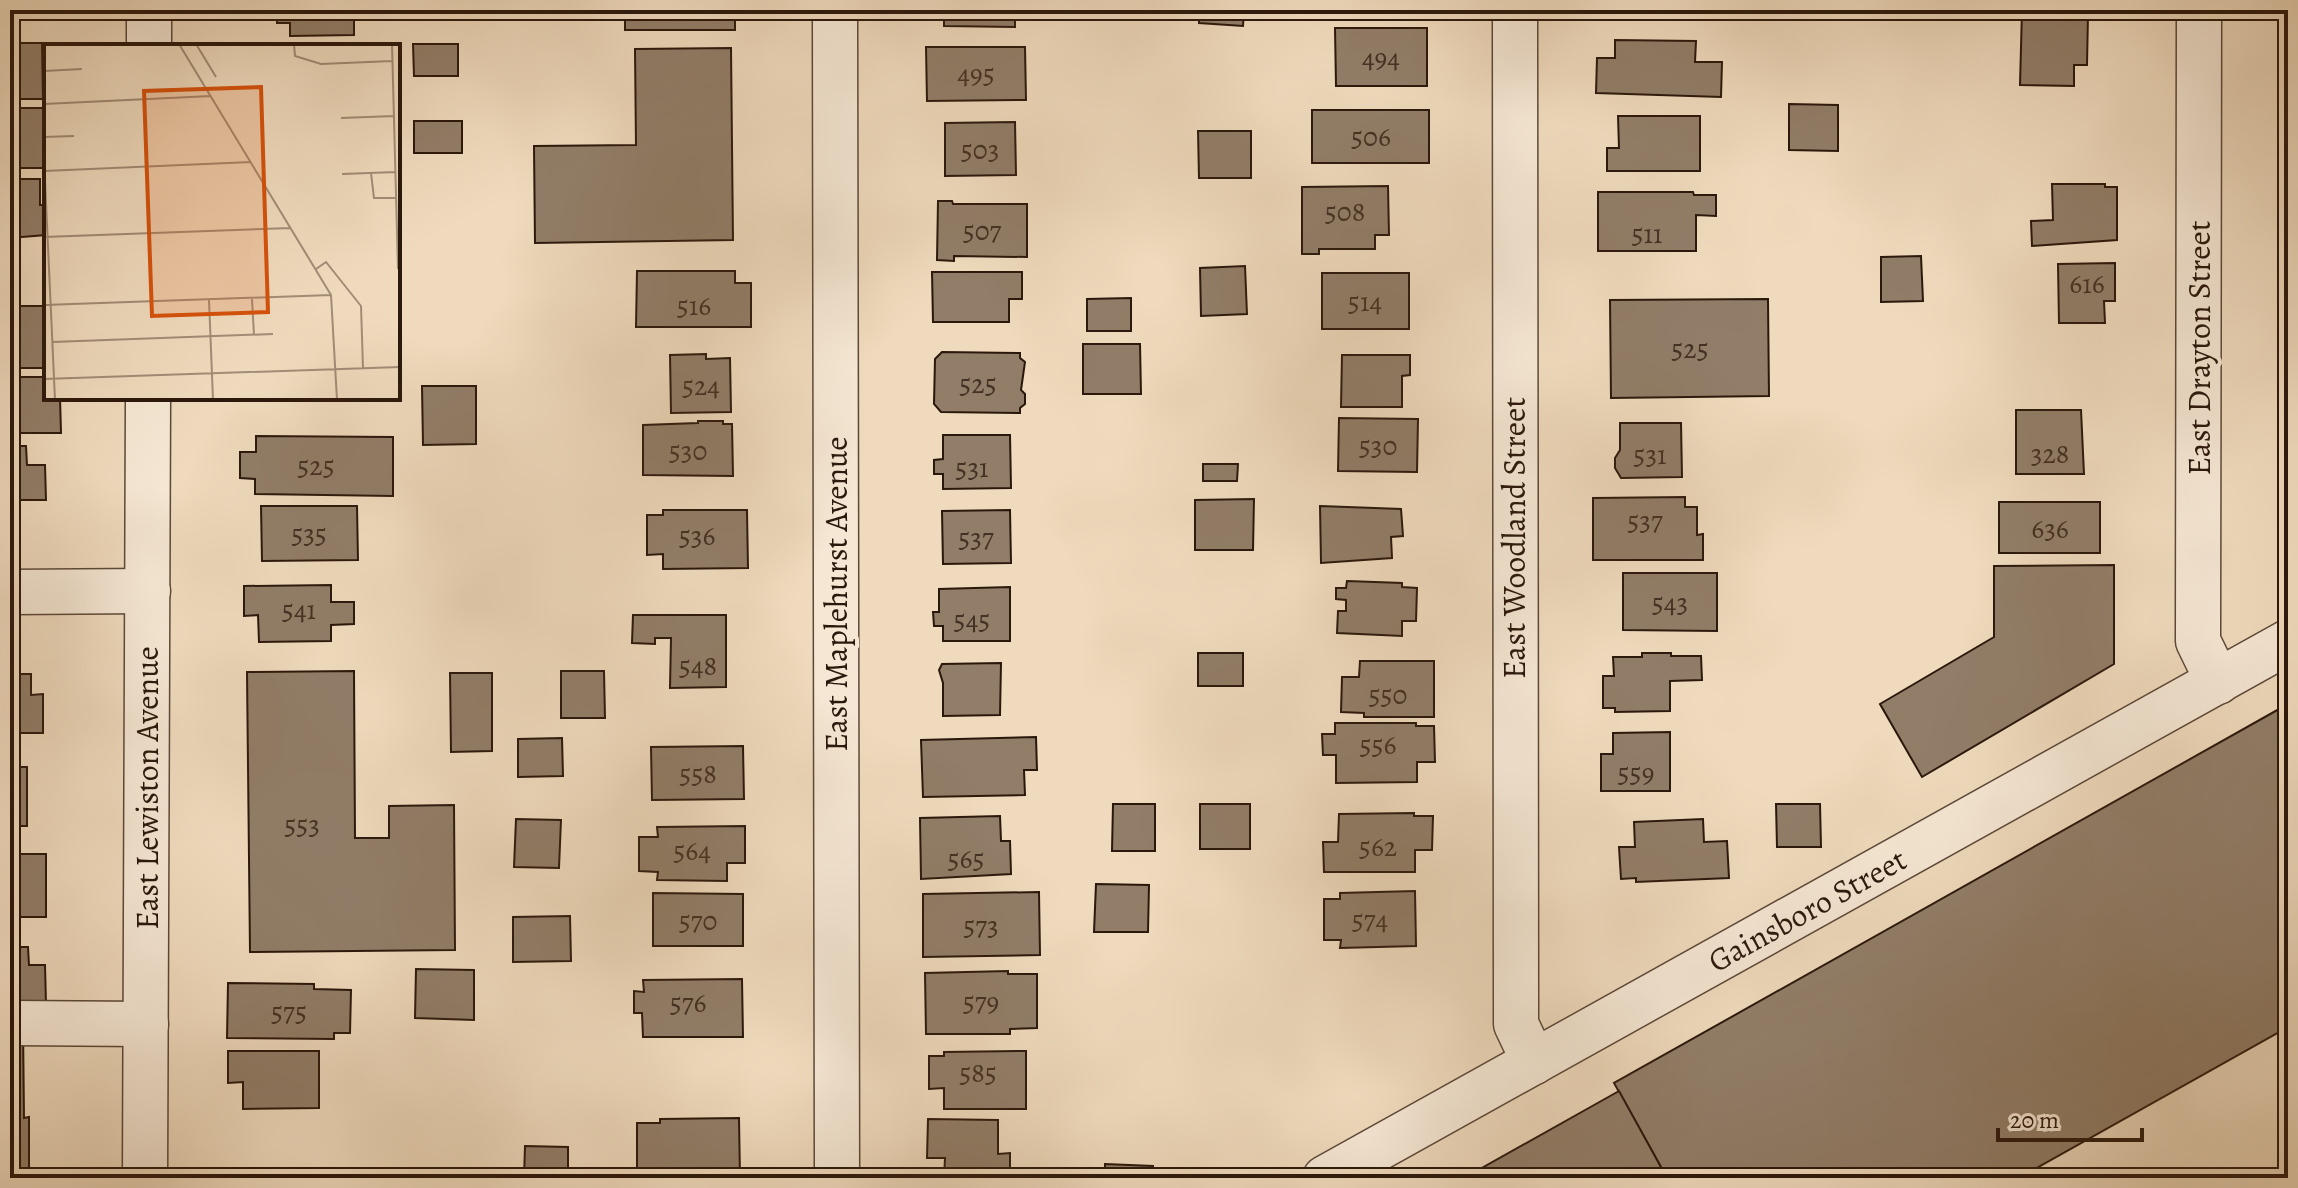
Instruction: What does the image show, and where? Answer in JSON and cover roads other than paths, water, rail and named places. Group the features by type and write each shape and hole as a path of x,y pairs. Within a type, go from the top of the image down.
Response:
{"street":[{"path":"149,10 149,44"},
{"name":"East Maplehurst Avenue","path":"835,10 837,1178"},
{"name":"East Woodland Street","path":"1515,10 1516,1024 1534,1062"},
{"name":"East Drayton Street","path":"2199,10 2198,641 2218,682"},
{"name":"East Lewiston Avenue","path":"145,1178 148,400"},
{"path":"10,592 148,591"},
{"name":"Gainsboro Street","path":"1325,1178 2288,642"},
{"path":"10,1023 146,1024"}],"railway":[{"path":"2264,1178 2288,1165"}]}
